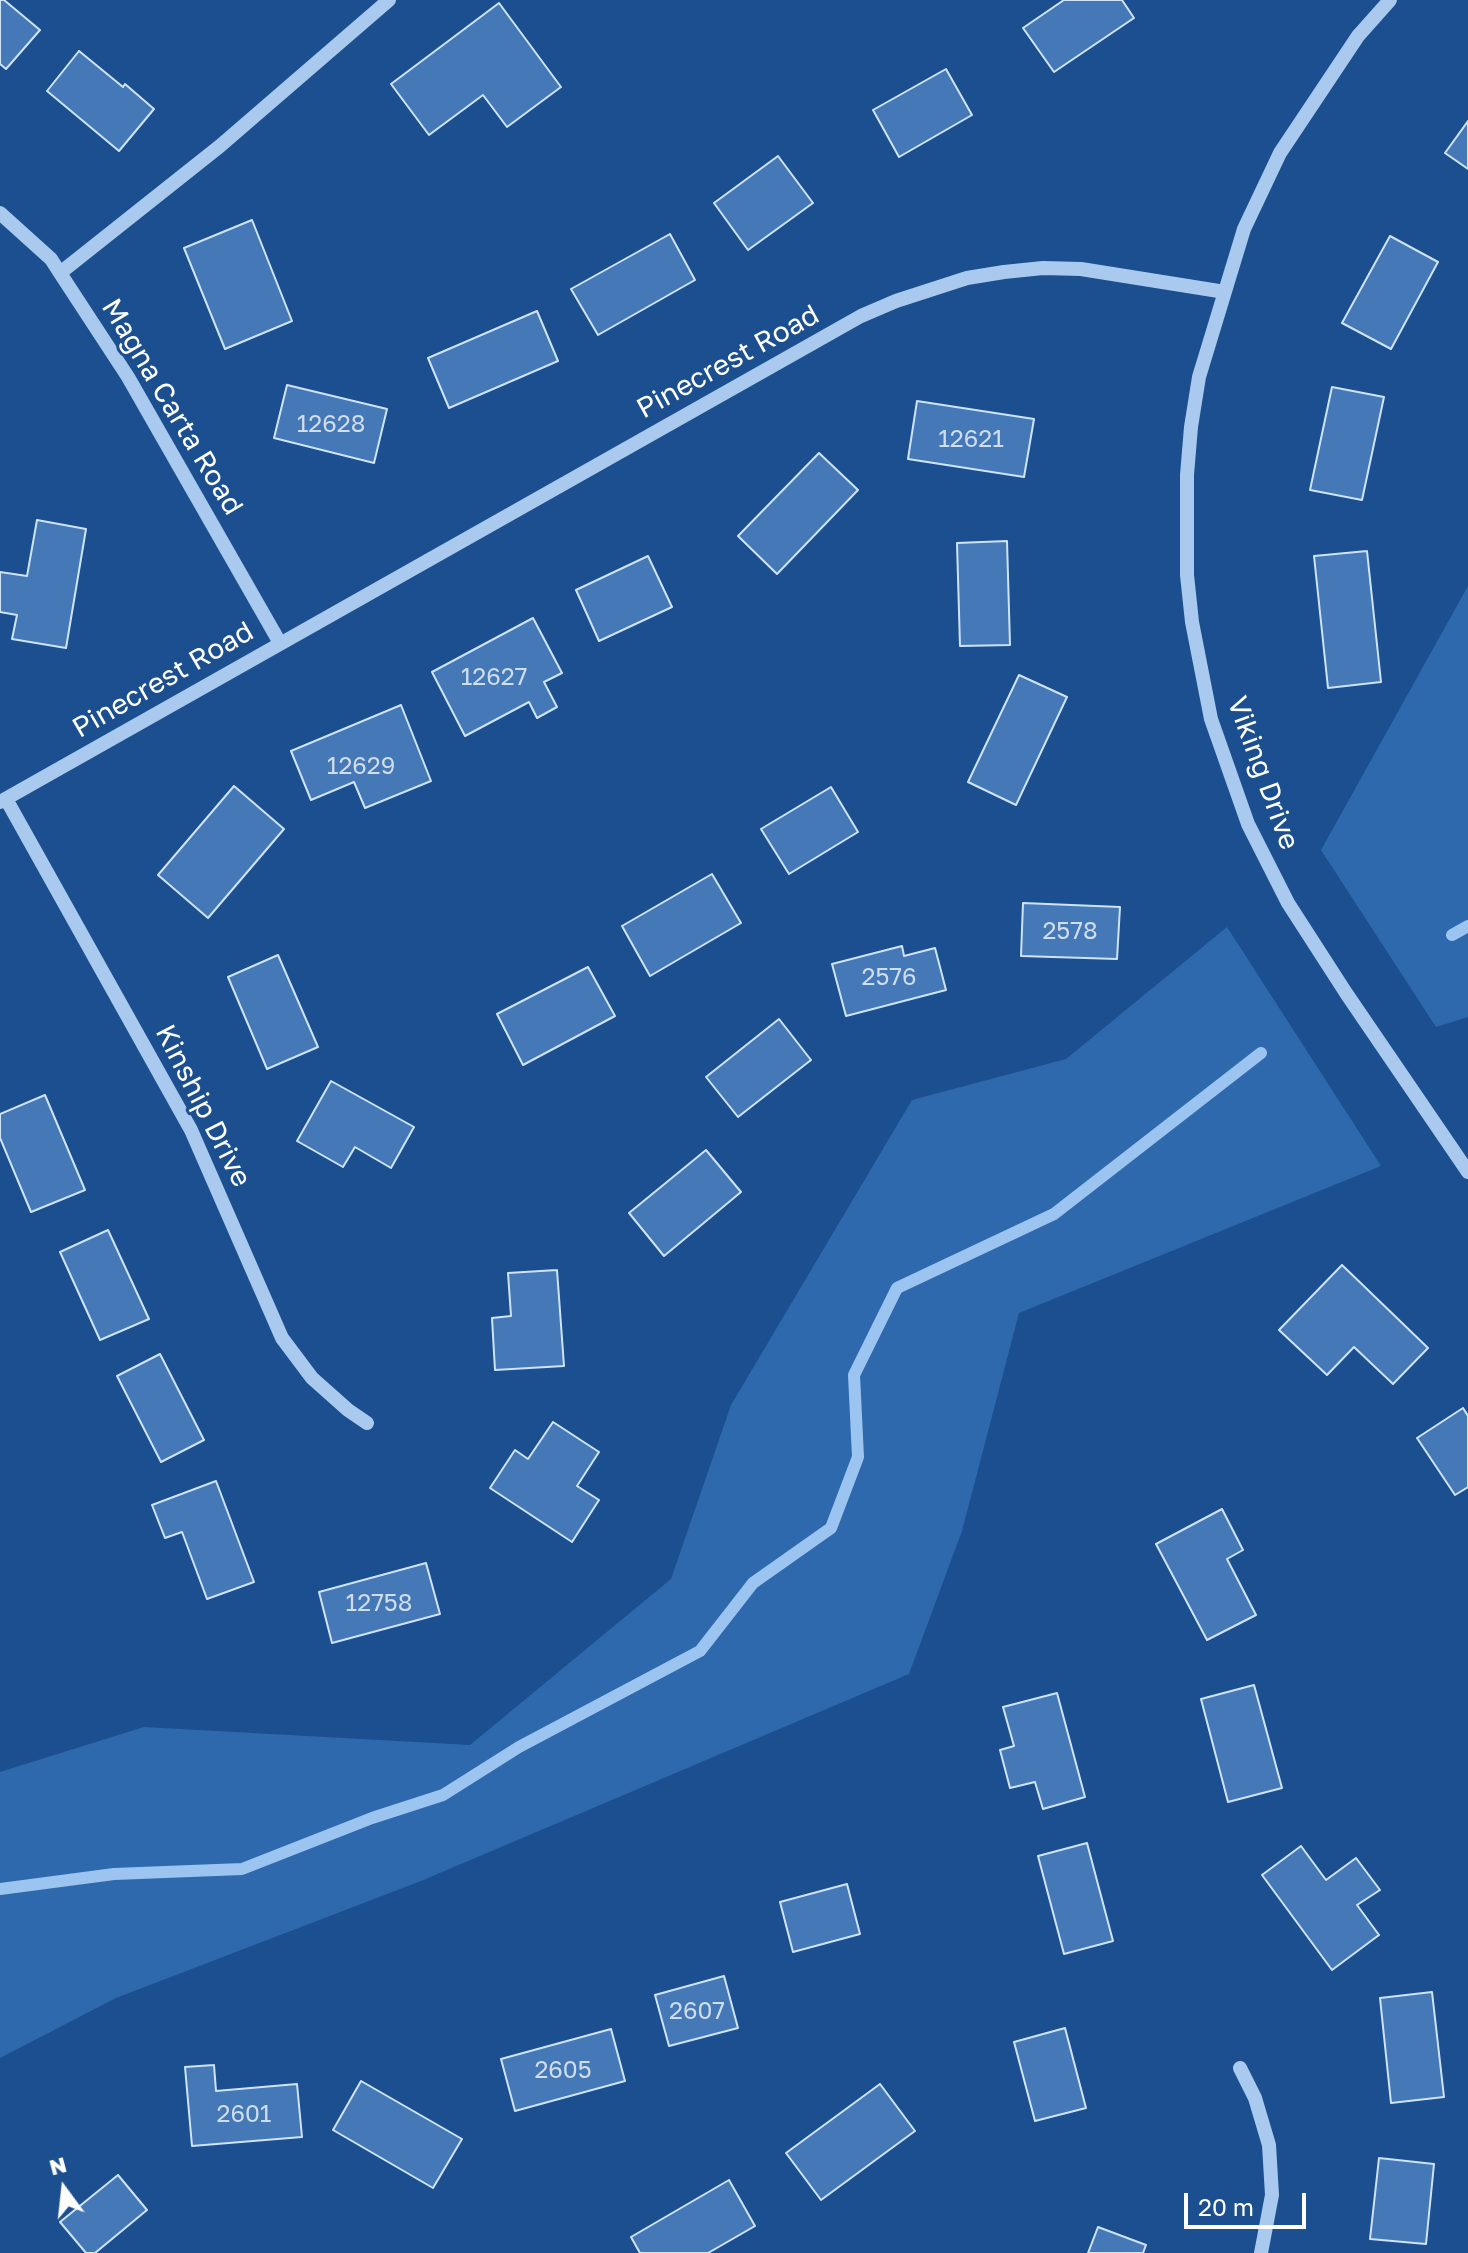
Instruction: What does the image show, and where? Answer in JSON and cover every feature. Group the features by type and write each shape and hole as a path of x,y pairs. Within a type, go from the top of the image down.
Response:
{"street":[{"path":"60,273 220,146 389,0"},
{"path":"1225,292 1244,229 1280,153 1358,36 1390,0"},
{"name":"Magna Carta Road","path":"0,213 51,259 128,377 280,643"},
{"name":"Pinecrest Road","path":"3,801 861,316 896,301 967,278 1043,268 1081,269 1225,292"},
{"name":"Viking Drive","path":"1225,292 1199,377 1187,475 1190,606 1211,719 1248,824 1288,903 1468,1172"},
{"name":"Kinship Drive","path":"3,801 191,1130 282,1338 312,1378 367,1423"},
{"path":"1240,2068 1255,2098 1269,2145 1272,2195 1261,2253"}],"shaded area":[{"path":"1468,586 1468,1017 1436,1027 1321,850"},
{"path":"1227,927 1381,1166 1019,1313 962,1531 909,1674 421,1881 116,1998 0,2058 0,1772 144,1727 470,1745 671,1579 731,1405 912,1100 1066,1059"}],"building":[{"path":"0,0 40,30 6,69 0,64"},
{"path":"1064,0 1122,0 1134,18 1054,72 1023,28"},
{"path":"499,3 561,87 507,127 483,95 429,135 391,84"},
{"path":"79,51 154,109 119,151 47,91"},
{"path":"946,69 972,115 899,157 873,110"},
{"path":"1468,121 1468,169 1445,153"},
{"path":"778,156 813,203 748,250 714,203"},
{"path":"252,220 292,321 225,349 184,248"},
{"path":"670,234 695,280 598,335 571,289"},
{"path":"1390,236 1438,262 1391,349 1342,323"},
{"path":"537,311 558,361 449,408 428,358"},
{"path":"287,385 387,409 374,463 274,438"},
{"path":"1332,387 1384,397 1362,500 1310,490"},
{"path":"917,401 1034,419 1024,477 908,459"},
{"path":"819,453 858,490 777,574 738,536"},
{"path":"37,520 86,529 66,648 12,639 17,615 0,612 0,572 27,576"},
{"path":"1007,541 1010,645 960,646 957,543"},
{"path":"1367,551 1381,682 1328,688 1314,556"},
{"path":"648,556 672,607 599,641 576,590"},
{"path":"533,618 562,673 544,682 557,707 537,718 529,702 465,736 432,672"},
{"path":"1019,675 1067,697 1016,805 968,782"},
{"path":"401,705 431,781 365,808 354,782 311,800 291,751"},
{"path":"234,786 284,829 208,918 158,875"},
{"path":"831,787 858,832 789,874 761,829"},
{"path":"712,874 741,923 650,976 622,926"},
{"path":"1023,903 1120,907 1117,959 1021,956"},
{"path":"902,946 904,956 935,948 946,990 846,1016 832,964"},
{"path":"278,955 318,1047 267,1069 228,977"},
{"path":"588,967 615,1016 523,1065 497,1014"},
{"path":"779,1019 811,1060 738,1117 706,1077"},
{"path":"331,1081 414,1127 391,1168 355,1147 343,1167 297,1141"},
{"path":"45,1095 85,1190 31,1212 0,1138 0,1114"},
{"path":"706,1150 741,1192 664,1256 629,1213"},
{"path":"108,1230 149,1319 100,1340 60,1252"},
{"path":"1342,1265 1428,1348 1393,1384 1354,1347 1327,1375 1279,1330"},
{"path":"557,1270 564,1366 495,1370 492,1318 511,1316 508,1273"},
{"path":"160,1354 204,1440 161,1462 117,1376"},
{"path":"1463,1408 1468,1416 1468,1487 1455,1495 1417,1438"},
{"path":"553,1422 599,1452 577,1486 599,1500 572,1542 490,1488 515,1450 528,1459"},
{"path":"216,1481 254,1582 207,1599 182,1532 165,1538 152,1505"},
{"path":"1222,1509 1243,1550 1227,1559 1256,1615 1207,1640 1156,1544"},
{"path":"426,1563 440,1614 332,1643 319,1592"},
{"path":"1254,1685 1282,1788 1228,1802 1201,1699"},
{"path":"1057,1693 1085,1797 1043,1809 1035,1782 1010,1788 1000,1750 1014,1746 1003,1707"},
{"path":"1087,1843 1113,1941 1064,1954 1038,1856"},
{"path":"1301,1846 1326,1880 1356,1858 1380,1890 1357,1905 1379,1935 1332,1970 1262,1875"},
{"path":"847,1884 860,1934 793,1952 780,1902"},
{"path":"724,1976 738,2028 669,2046 655,1995"},
{"path":"1432,1992 1444,2097 1391,2103 1380,1998"},
{"path":"1065,2028 1086,2108 1035,2121 1014,2042"},
{"path":"611,2029 625,2081 515,2111 501,2059"},
{"path":"214,2065 216,2091 297,2084 302,2137 192,2146 185,2067"},
{"path":"361,2081 462,2139 433,2188 333,2130"},
{"path":"880,2084 915,2131 821,2200 786,2153"},
{"path":"1379,2158 1434,2164 1426,2244 1370,2239"},
{"path":"118,2175 147,2210 95,2253 86,2253 60,2222"},
{"path":"729,2180 755,2226 708,2253 640,2253 631,2237"},
{"path":"1098,2227 1146,2245 1143,2253 1088,2253"}],"waterway":[{"path":"1452,935 1468,926"},
{"path":"0,1889 114,1874 242,1869 372,1818 443,1795 519,1747 700,1651 753,1583 831,1528 858,1457 854,1375 897,1288 1054,1214 1261,1053"}]}
